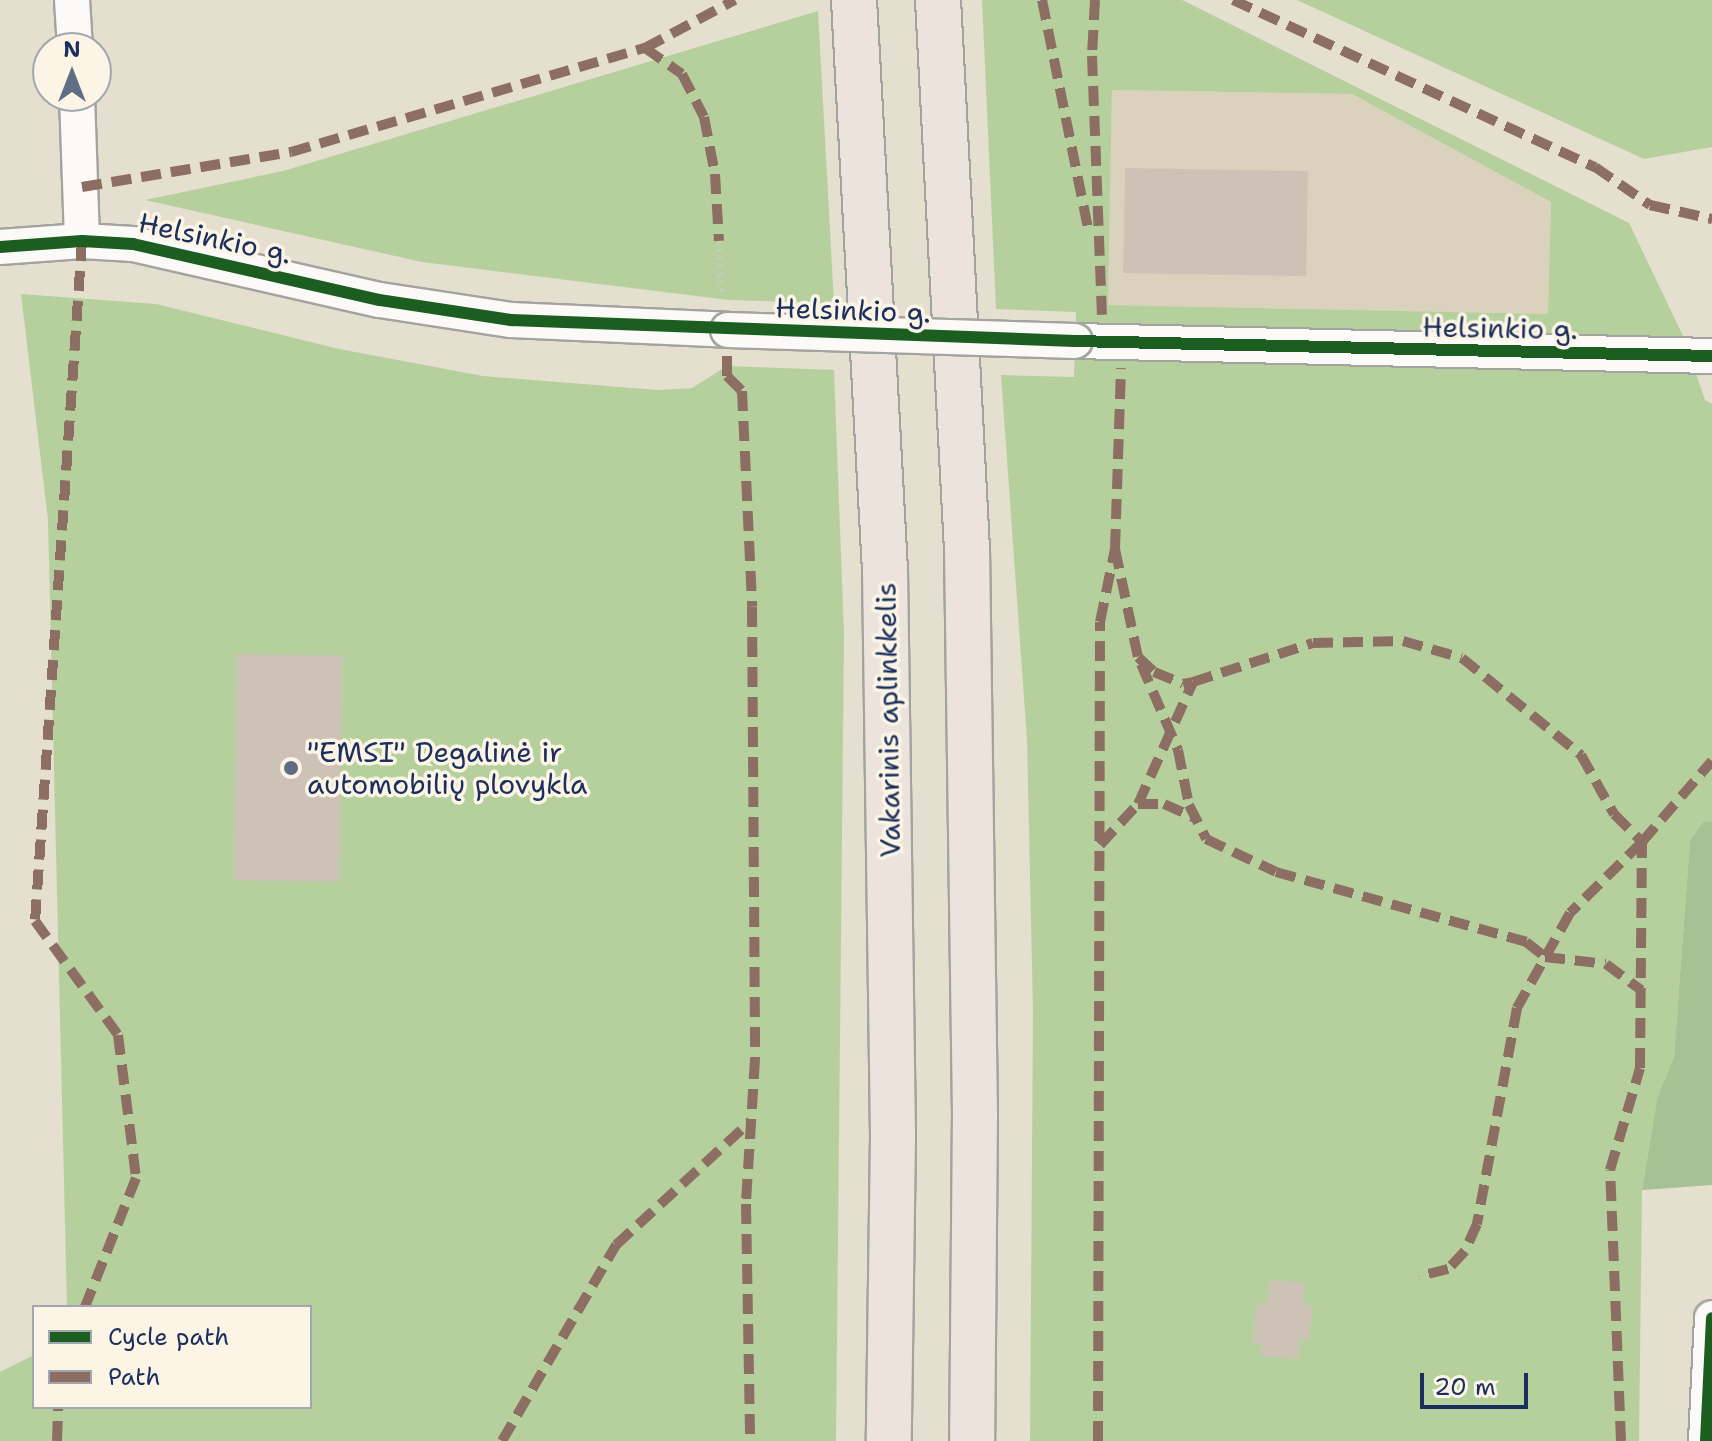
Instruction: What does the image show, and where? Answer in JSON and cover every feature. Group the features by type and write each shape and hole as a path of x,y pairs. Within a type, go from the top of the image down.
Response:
{"highway":[{"name":"Vakarinis aplinkkelis","path":"854,0 885,570 893,1121 889,1441"},
{"path":"938,0 967,549 975,1112 972,1441"}],"street":[{"path":"72,0 74,32"},
{"path":"78,112 82,241"},
{"name":"Helsinkio g.","path":"0,247 82,241 185,253 380,300 511,320 724,318 1075,341 1712,356"},
{"path":"1706,1441 1712,1318"}],"path":[{"path":"719,241 724,318"}],"shaded area":[{"path":"1112,90 1352,94 1551,202 1549,314 1108,305"}],"green space":[{"path":"982,0 1182,0 1629,223 1684,338 1705,400 1712,404 1712,821 1703,822 1690,840 1674,1057 1657,1100 1642,1190 1639,1441 1030,1441 1033,1010 1027,740 1001,375 1074,377 1076,312 996,309","holes":["1112,90 1352,94 1551,202 1548,314 1108,305"]},
{"path":"1297,0 1712,0 1712,147 1644,159"},
{"path":"818,11 834,303 729,300 422,262 145,200 283,171"},
{"path":"21,294 156,304 339,349 483,376 658,390 692,388 727,366 834,370 844,634 836,1441 0,1441 0,1372 32,1356 32,1409 312,1409 312,1305 67,1305 48,520"},
{"path":"1712,821 1712,1185 1642,1190 1657,1099 1674,1057 1690,840 1703,822"}],"building":[{"path":"1125,168 1308,171 1306,276 1123,273"},
{"name":"\"EMSI\" Degalinė ir automobilių plovykla","path":"237,654 343,656 339,882 233,880"},
{"path":"1269,1280 1305,1283 1303,1304 1313,1306 1309,1341 1300,1339 1298,1359 1261,1356 1262,1344 1252,1343 1256,1303 1267,1304"}],"marked path":[{"path":"82,187 291,152 645,48 735,0"},
{"path":"1042,0 1089,234"},
{"path":"1095,0 1092,56 1102,315"},
{"path":"1233,0 1595,167 1650,205 1712,219"},
{"path":"645,48 682,74 704,117 715,174 719,241"},
{"path":"82,241 35,921 118,1035 136,1178 86,1305"},
{"path":"727,356 727,376 742,391 752,607 755,1059 746,1204 750,1441"},
{"path":"1098,1441 1100,622 1115,549 1121,368"},
{"path":"1115,549 1138,657 1154,672 1183,684 1313,643 1403,641 1462,658 1581,755 1614,814 1642,842 1570,913 1517,1008 1477,1224 1465,1251 1448,1269 1419,1276"},
{"path":"1141,664 1178,750 1189,805 1206,839 1276,872 1526,942 1545,957 1606,964 1641,990"},
{"path":"1100,845 1138,804 1193,682"},
{"path":"1621,1441 1610,1170 1640,1068 1642,842 1712,761"},
{"path":"1138,804 1164,804 1195,818"},
{"path":"502,1441 616,1245 751,1121"},
{"path":"57,1441 58,1409"}],"cycle path":[{"path":"0,247 82,241 133,244 380,300 511,320 1075,341 1712,356"},
{"path":"1706,1441 1712,1318"}],"place":[{"name":"\"EMSI\" Degalinė ir automobilių plovykla","path":"291,768"}]}
